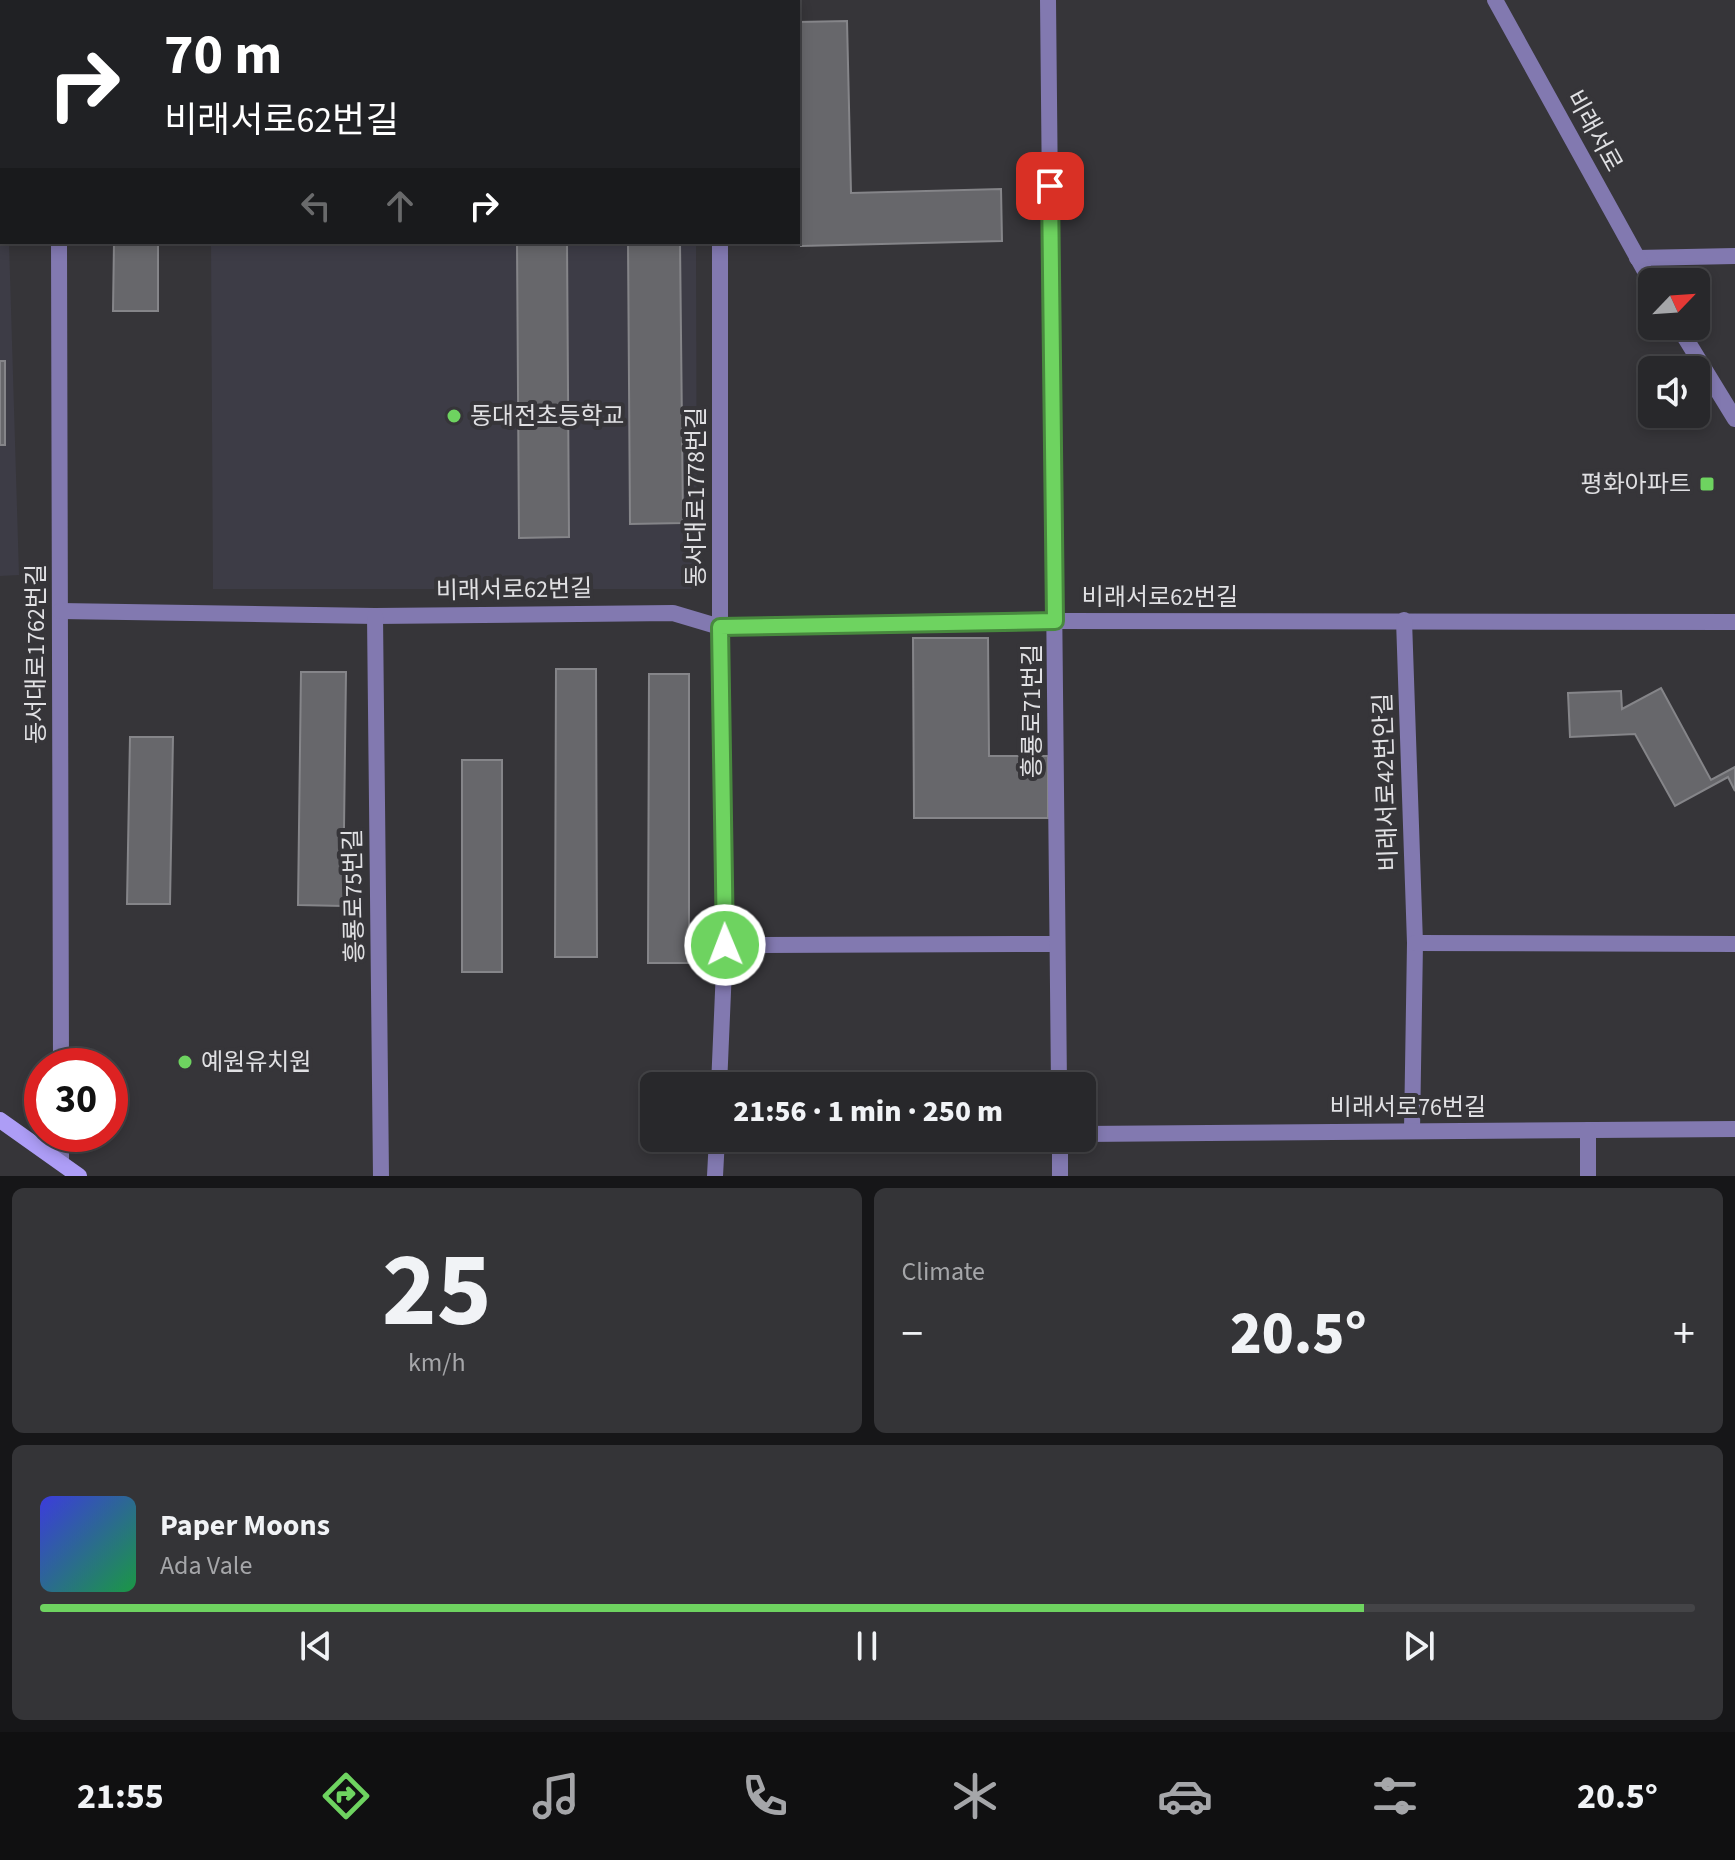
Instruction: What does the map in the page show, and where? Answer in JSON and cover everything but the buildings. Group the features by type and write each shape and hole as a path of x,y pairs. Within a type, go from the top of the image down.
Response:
{"main road":[{"path":"0,1120 79,1176"}],"street":[{"name":"흥룡로71번길","path":"1048,0 1059,1072"},
{"name":"비래서로","path":"1495,0 1643,268"},
{"name":"동서대로1762번길","path":"59,244 61,1048"},
{"name":"동서대로1778번길","path":"720,244 720,627 725,945 720,1072"},
{"path":"1637,258 1735,256"},
{"path":"1687,340 1735,419"},
{"name":"비래서로62번길","path":"60,611 375,616 673,613 720,627 1055,621 1735,622"},
{"name":"흥룡로75번길","path":"375,616 381,1176"},
{"name":"비래서로42번안길","path":"1404,620 1415,943 1412,1131"},
{"path":"1415,943 1735,944"},
{"path":"725,945 1057,944"},
{"name":"비래서로76번길","path":"1096,1134 1735,1129"},
{"path":"1588,1130 1588,1176"},
{"path":"61,1152 61,1162"},
{"path":"715,1176 716,1152"},
{"path":"1060,1152 1060,1176"}],"shaded area":[{"path":"0,244 9,244 19,575 0,576"},
{"name":"동대전초등학교","path":"211,244 696,244 697,589 213,589"}],"place":[{"name":"동대전초등학교","path":"454,416"},
{"name":"평화아파트","path":"1707,484"},
{"name":"예원유치원","path":"185,1062"}],"route":[{"path":"725,945 720,627 1055,621 1050,186"}]}
